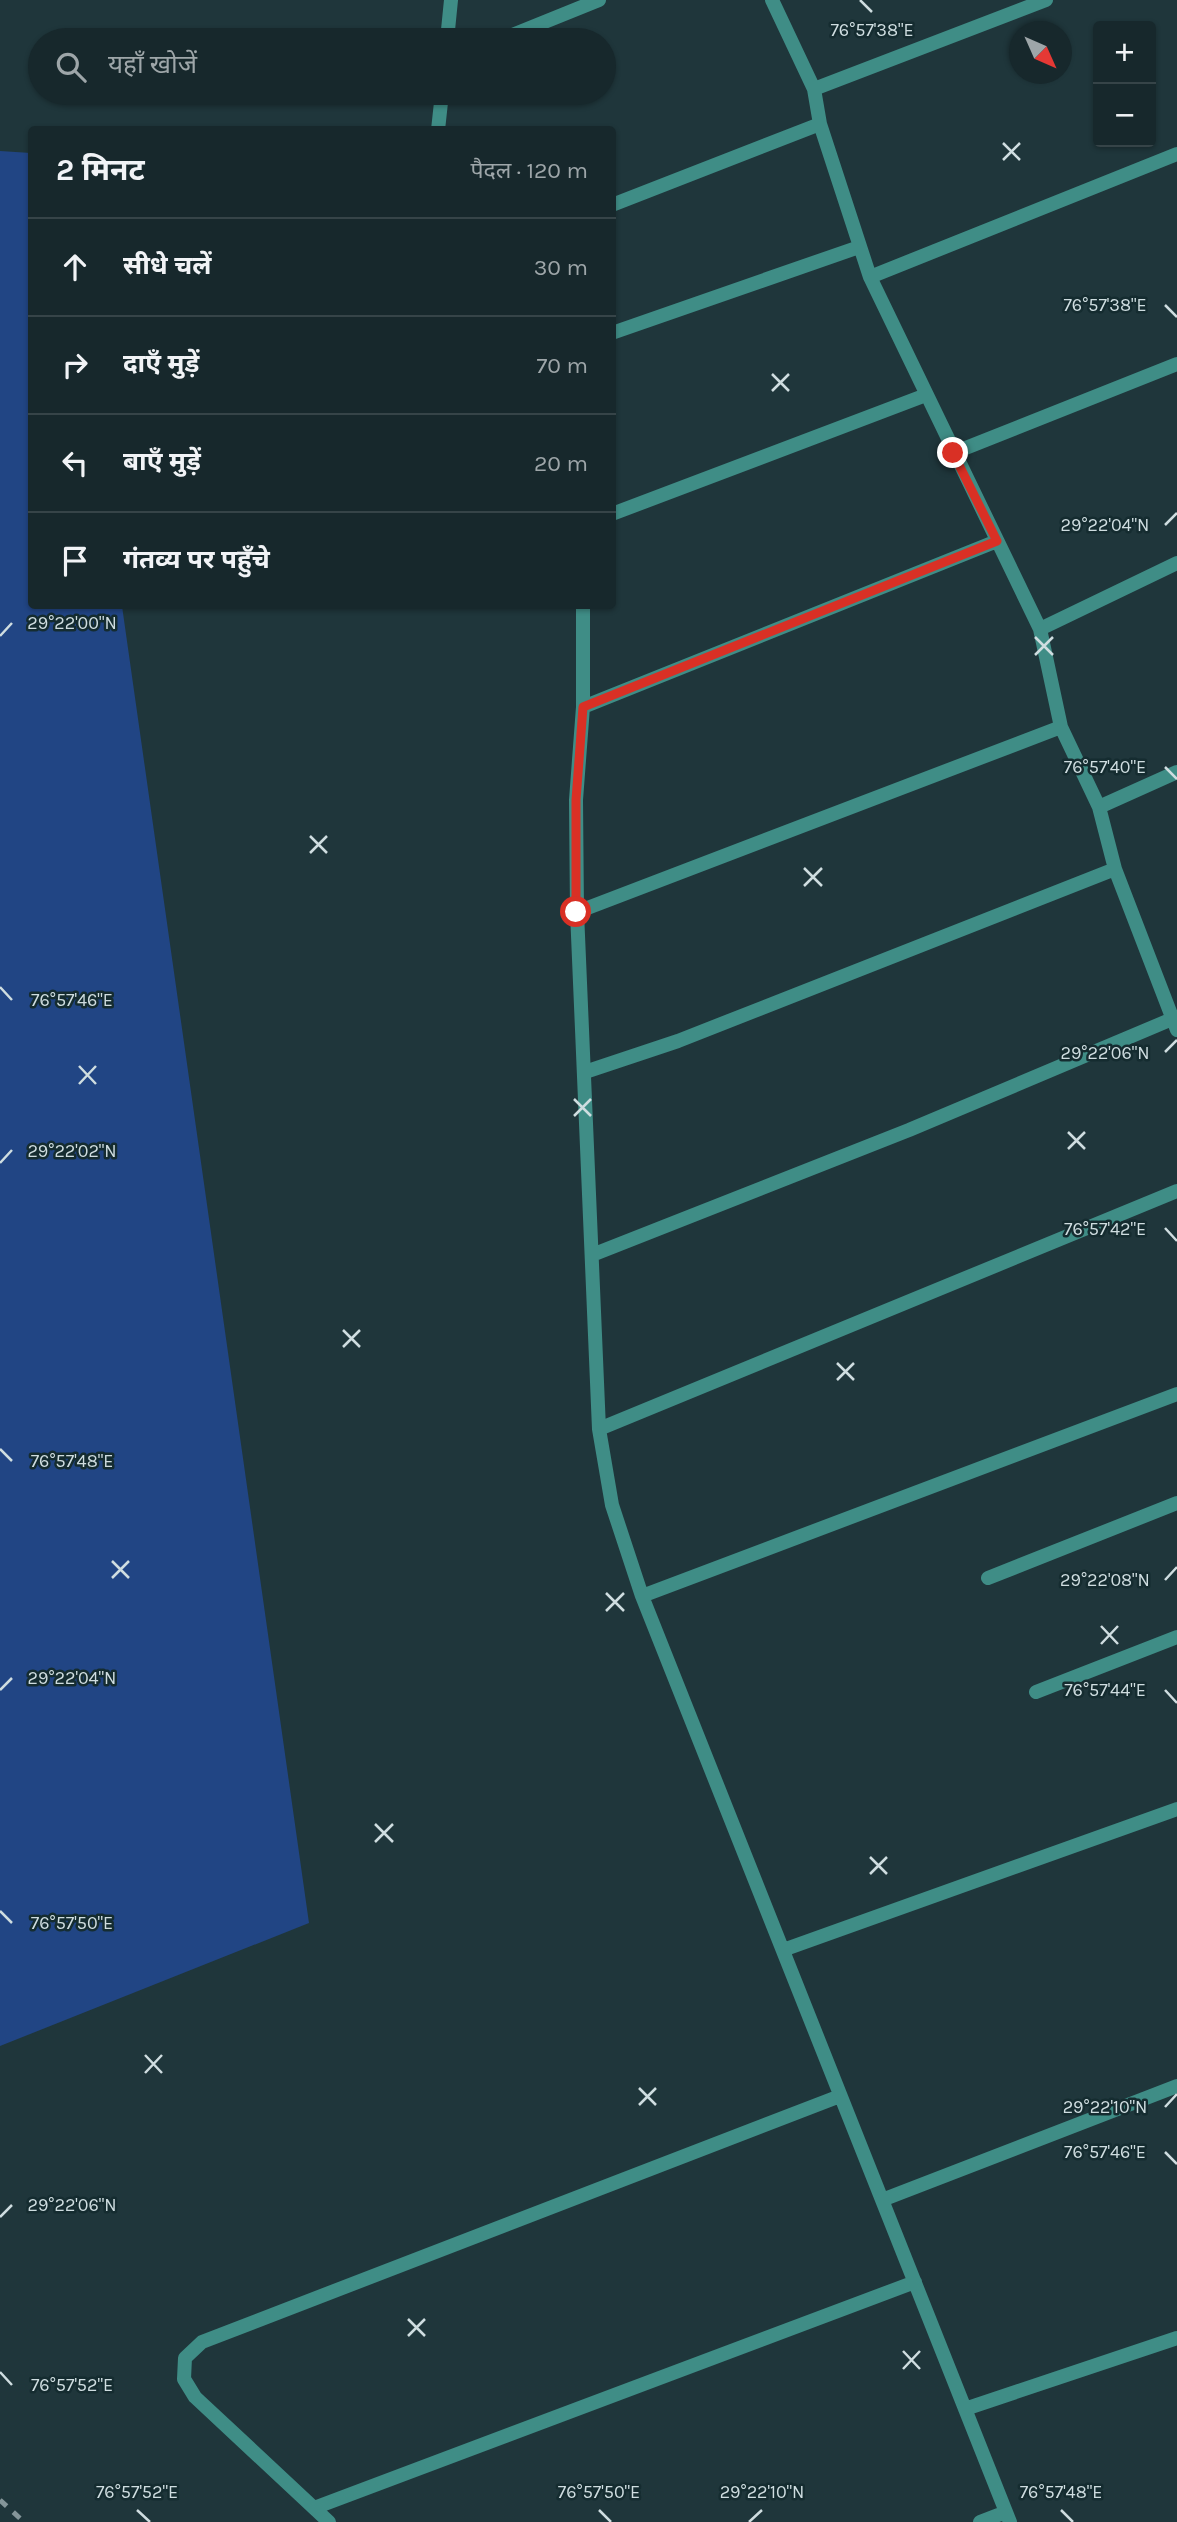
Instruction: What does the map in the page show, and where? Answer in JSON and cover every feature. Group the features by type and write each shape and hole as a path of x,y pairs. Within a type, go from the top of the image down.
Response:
{"street":[{"path":"448,28 451,0"},
{"path":"530,28 599,0"},
{"path":"592,1255 1176,1022 1115,869 1100,807 1061,727 1040,629 870,277 820,124 814,89 772,0"},
{"path":"814,89 1046,0"},
{"path":"438,126 441,105"},
{"path":"616,203 820,124"},
{"path":"870,277 1177,154"},
{"path":"616,332 859,247"},
{"path":"953,453 1177,364"},
{"path":"616,512 926,395"},
{"path":"583,707 997,541"},
{"path":"1040,629 1177,563"},
{"path":"583,609 583,707 576,800 576,912 599,1429 612,1505 642,1596 1008,2517 980,2522"},
{"path":"576,912 1061,727"},
{"path":"1100,807 1177,772"},
{"path":"585,1072 678,1041 1115,869"},
{"path":"599,1429 1177,1191"},
{"path":"642,1596 1177,1394"},
{"path":"988,1578 1177,1503"},
{"path":"1036,1692 1177,1637"},
{"path":"783,1950 1177,1809"},
{"path":"882,2200 1177,2086"},
{"path":"329,2522 195,2397 184,2379 185,2358 202,2342 841,2095"},
{"path":"314,2508 915,2282"},
{"path":"965,2409 1177,2338"}],"water":[{"path":"0,151 28,153 28,609 122,609 309,1923 0,2046"}],"railway":[{"path":"0,2500 24,2522"}],"route":[{"path":"576,912 576,800 583,707 997,541 953,453"}]}
